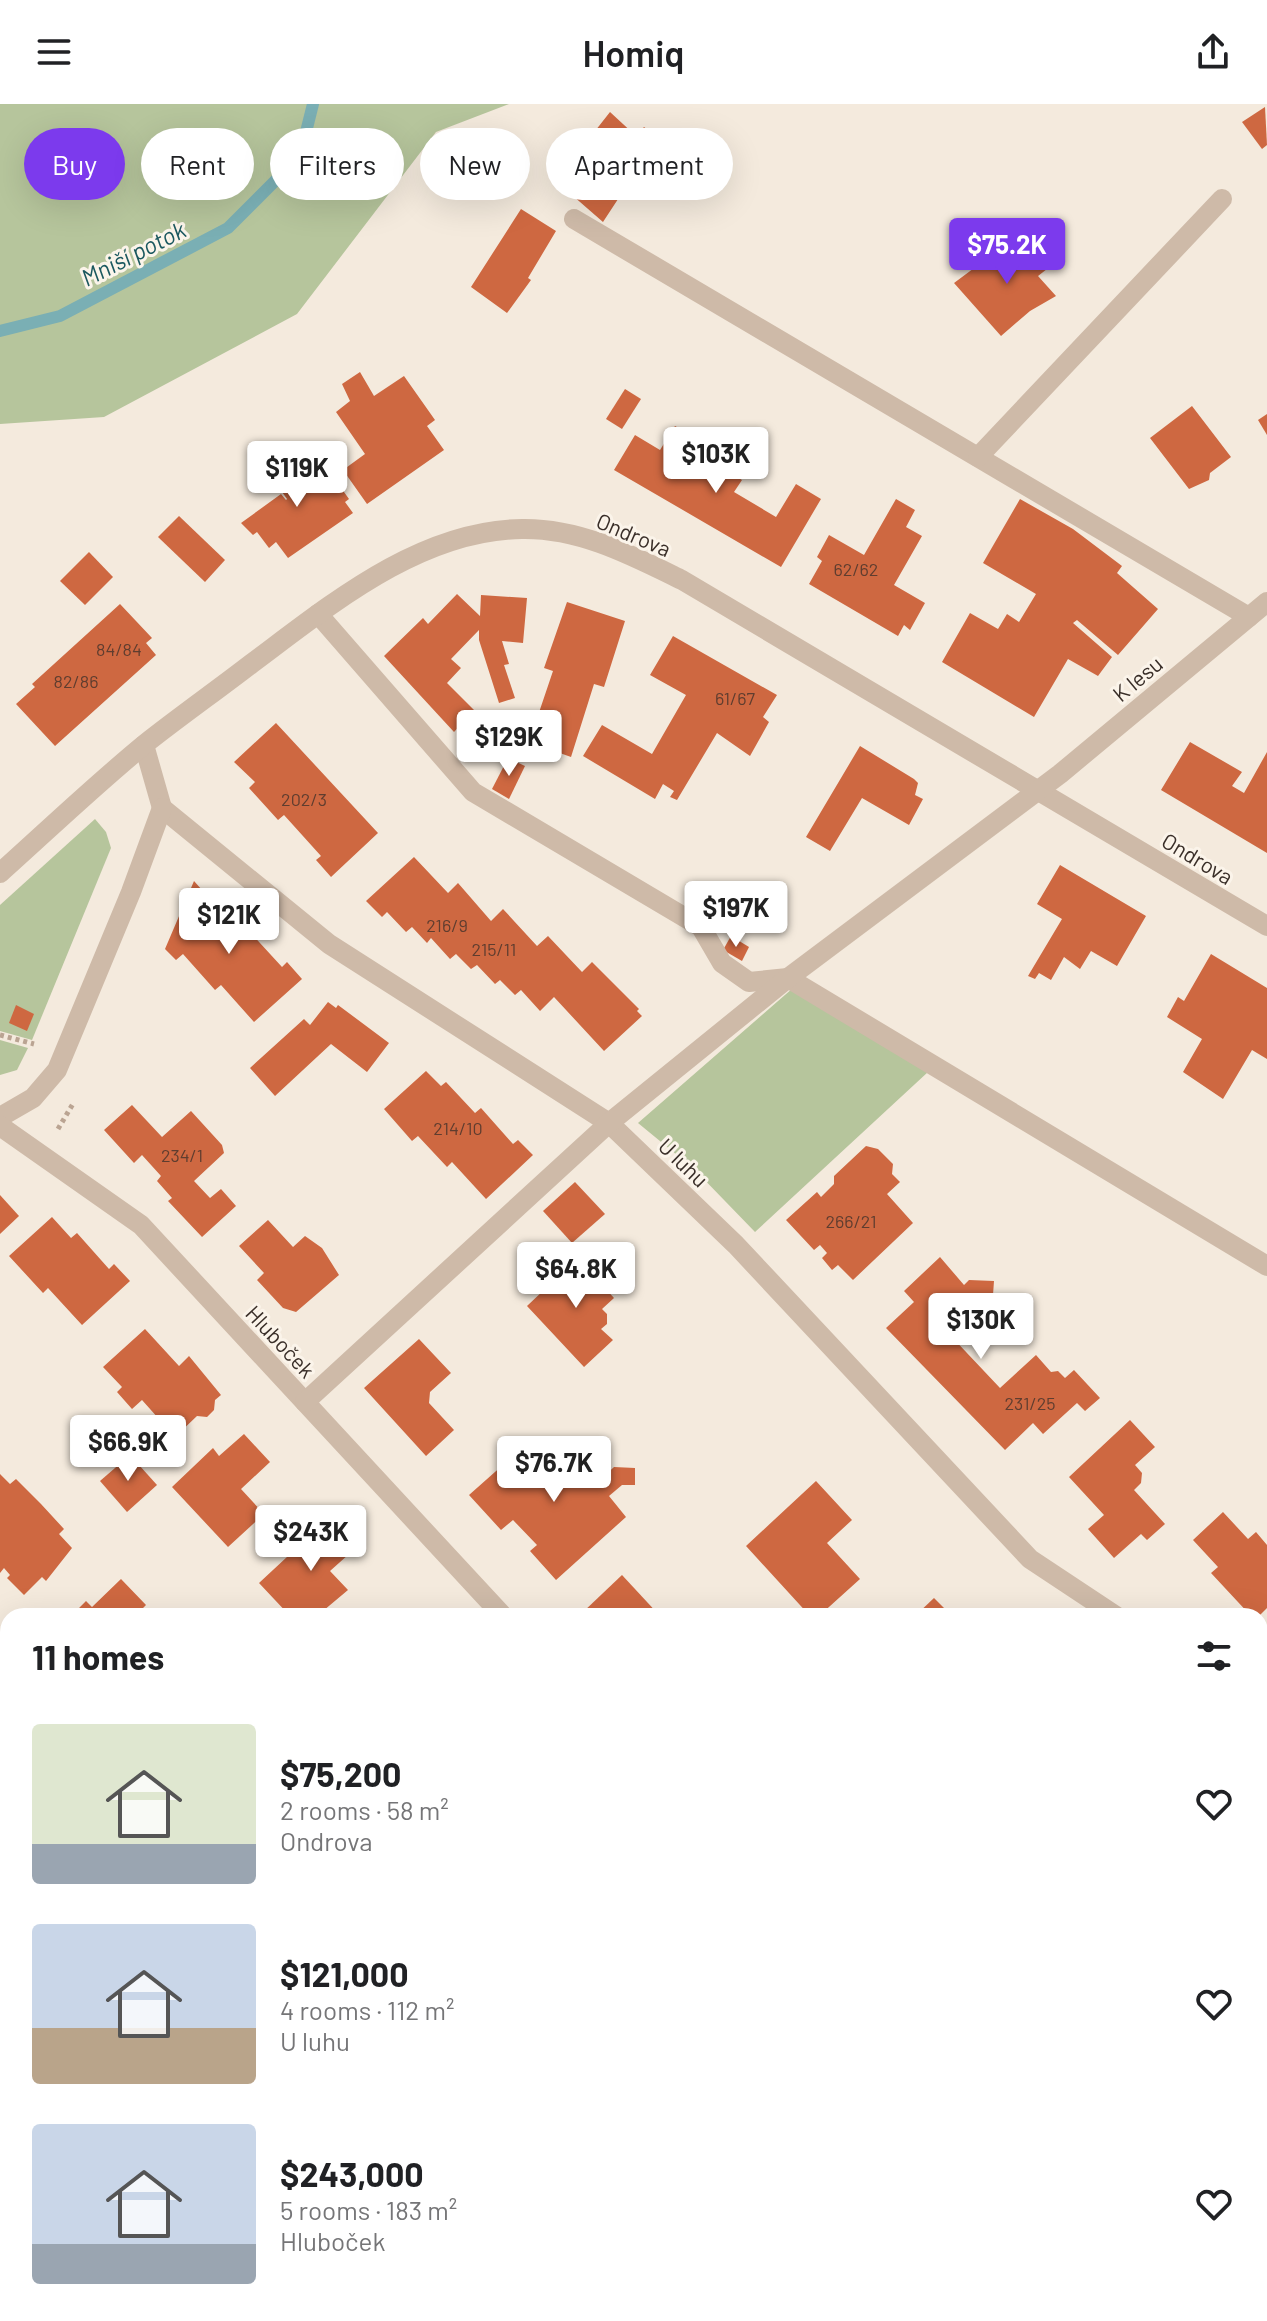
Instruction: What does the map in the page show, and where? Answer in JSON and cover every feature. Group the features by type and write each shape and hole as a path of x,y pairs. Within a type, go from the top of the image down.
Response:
{"street":[{"path":"978,457 1222,199"},
{"path":"574,219 1249,617"},
{"name":"Ondrova","path":"0,873 144,745 318,614 398,565 459,540 524,529 583,537 682,580 1267,926"},
{"name":"K lesu","path":"305,1402 609,1123 788,978 1038,791 1267,602"},
{"path":"318,614 473,792 701,927 722,963 749,982 788,978 1267,1266"},
{"path":"0,1117 33,1098 57,1070 131,892 162,808 144,745"},
{"name":"U luhu","path":"162,808 329,944 609,1123 736,1245 1030,1559 1104,1608"},
{"name":"Hluboček","path":"0,1126 141,1225 496,1608"}],"path":[{"path":"0,1035 34,1044"}],"green space":[{"path":"0,104 509,104 446,128 420,128 420,153 404,174 404,128 270,128 270,200 384,200 297,314 104,417 0,424"},
{"path":"95,819 106,832 111,848 32,1040 0,1031 0,905"},
{"path":"793,988 928,1072 755,1232 694,1169 638,1123"},
{"path":"0,1040 28,1048 17,1070 0,1075"}],"building":[{"path":"1265,107 1267,145 1262,149 1242,122"},
{"path":"610,112 627,128 597,128"},
{"path":"578,200 617,200 603,222"},
{"path":"521,209 556,231 528,278 531,280 507,313 471,287"},
{"path":"1025,239 1047,269 1038,276 1056,296 1030,311 1001,336 954,283 993,254"},
{"path":"360,372 374,396 404,376 435,420 427,426 444,450 367,504 343,470 365,454 336,412 350,401 342,384"},
{"path":"625,389 641,399 622,429 606,419"},
{"path":"1192,406 1231,457 1210,473 1209,480 1189,489 1150,438"},
{"path":"1267,414 1267,435 1258,420"},
{"path":"675,426 697,438 690,449 742,480 734,492 776,517 796,484 821,499 781,567 614,470 635,435 660,450"},
{"path":"272,446 302,490 324,474 329,482 334,478 349,499 345,502 353,513 288,558 276,542 269,548 257,532 253,535 241,523 281,494 287,499 258,458"},
{"path":"896,499 915,510 906,527 922,536 894,585 925,603 910,630 904,625 898,636 809,584 822,561 817,557 829,535 864,555"},
{"path":"1020,499 1073,529 1122,566 1117,573 1158,609 1118,655 1077,620 1073,623 1112,657 1098,676 1068,659 1034,717 942,662 970,613 998,629 1007,614 1019,622 1036,594 983,563"},
{"path":"179,516 225,560 205,582 158,537"},
{"path":"89,552 113,577 85,605 60,581"},
{"path":"457,594 480,616 481,595 527,598 523,643 502,641 509,664 504,665 515,698 499,703 479,640 479,630 451,659 461,668 447,683 474,710 454,732 384,656 423,618 428,624"},
{"path":"567,602 625,621 604,687 594,684 571,757 529,742 553,671 544,668"},
{"path":"120,604 152,638 146,643 156,655 55,746 16,704 35,687 32,684"},
{"path":"673,636 777,695 763,717 769,722 750,756 717,733 677,800 670,797 674,791 663,784 655,799 583,756 602,725 652,754 686,695 650,675"},
{"path":"276,723 378,833 331,877 316,860 321,856 284,815 278,820 249,788 255,782 234,762"},
{"path":"1190,742 1242,772 1232,786 1244,793 1267,752 1267,853 1161,790"},
{"path":"860,746 914,779 918,783 915,795 923,799 909,825 862,798 830,851 806,837"},
{"path":"508,758 525,766 509,799 492,789"},
{"path":"414,857 448,893 458,883 491,921 503,909 537,946 548,936 582,972 592,962 639,1009 637,1011 642,1016 604,1051 554,997 540,1011 521,990 515,995 500,980 495,984 477,965 471,969 456,954 450,959 431,938 427,943 412,927 406,932 387,912 382,917 366,901"},
{"path":"1060,865 1146,916 1117,966 1091,951 1080,969 1064,957 1051,980 1039,973 1035,979 1028,976 1062,919 1037,904"},
{"path":"194,881 243,936 249,931 282,967 287,962 302,979 254,1022 221,985 215,990 183,954 176,960 165,949"},
{"path":"731,936 749,947 742,961 723,950"},
{"path":"1211,954 1267,988 1267,1059 1252,1050 1223,1099 1183,1072 1202,1039 1167,1017 1178,997 1184,1001"},
{"path":"328,1002 336,1008 338,1005 389,1043 367,1072 331,1044 275,1096 250,1068 304,1019 310,1025"},
{"path":"16,1005 34,1014 27,1031 9,1023"},
{"path":"426,1071 441,1086 446,1082 475,1113 481,1108 513,1144 518,1140 533,1155 486,1199 452,1162 447,1167 418,1136 412,1141 384,1109"},
{"path":"132,1105 162,1137 191,1111 222,1145 224,1153 194,1181 210,1198 221,1189 236,1206 202,1237 168,1201 172,1198 157,1181 161,1176 142,1155 134,1163 104,1130"},
{"path":"866,1146 878,1149 893,1164 892,1174 900,1182 887,1194 913,1223 853,1280 838,1265 832,1270 822,1258 827,1253 820,1245 814,1250 786,1220 817,1192 821,1197 834,1184 834,1176"},
{"path":"575,1182 605,1214 572,1243 543,1211"},
{"path":"0,1195 19,1216 0,1234"},
{"path":"52,1217 71,1238 77,1233 109,1269 114,1264 130,1281 82,1325 48,1288 43,1293 9,1256"},
{"path":"268,1220 293,1247 305,1236 322,1248 339,1275 296,1312 283,1308 257,1280 264,1273 239,1246"},
{"path":"582,1254 600,1272 595,1277 614,1298 602,1309 607,1314 607,1324 601,1329 613,1340 584,1367 527,1306"},
{"path":"940,1257 964,1285 969,1280 994,1281 993,1295 950,1335 1000,1388 1036,1355 1051,1372 1058,1371 1065,1378 1074,1370 1100,1398 1085,1411 1077,1403 1043,1434 1033,1423 1005,1450 886,1328 914,1302 904,1291"},
{"path":"145,1329 179,1366 189,1356 221,1395 207,1417 197,1416 175,1437 142,1400 132,1409 117,1392 122,1387 103,1367"},
{"path":"419,1339 451,1373 430,1392 429,1403 454,1430 426,1456 364,1388"},
{"path":"1130,1420 1155,1447 1135,1465 1142,1473 1141,1483 1134,1490 1165,1524 1147,1540 1141,1534 1114,1558 1088,1529 1104,1515 1069,1477"},
{"path":"244,1434 270,1462 241,1489 264,1514 228,1547 172,1487 213,1448 219,1456"},
{"path":"547,1437 568,1460 582,1471 587,1466 600,1480 614,1467 635,1468 635,1485 622,1485 609,1496 626,1517 556,1580 530,1551 537,1545 513,1520 501,1530 469,1495 504,1464 511,1470"},
{"path":"130,1455 157,1485 127,1512 100,1481"},
{"path":"0,1474 10,1484 16,1479 41,1504 64,1529 59,1534 72,1548 46,1581 42,1577 24,1595 7,1578 10,1575 4,1568 0,1573"},
{"path":"816,1481 852,1520 827,1543 860,1579 828,1608 803,1608 746,1546"},
{"path":"1223,1512 1248,1539 1256,1532 1267,1545 1267,1608 1244,1608 1211,1573 1218,1567 1193,1540"},
{"path":"330,1517 358,1546 330,1571 348,1590 327,1608 282,1608 259,1583"},
{"path":"622,1575 653,1608 587,1608"},
{"path":"121,1579 146,1605 143,1608 79,1608 86,1601 92,1607"},
{"path":"934,1598 944,1608 923,1608"}],"waterway":[{"name":"Mniší potok","path":"0,331 60,316 228,228 300,156 313,104"}]}
